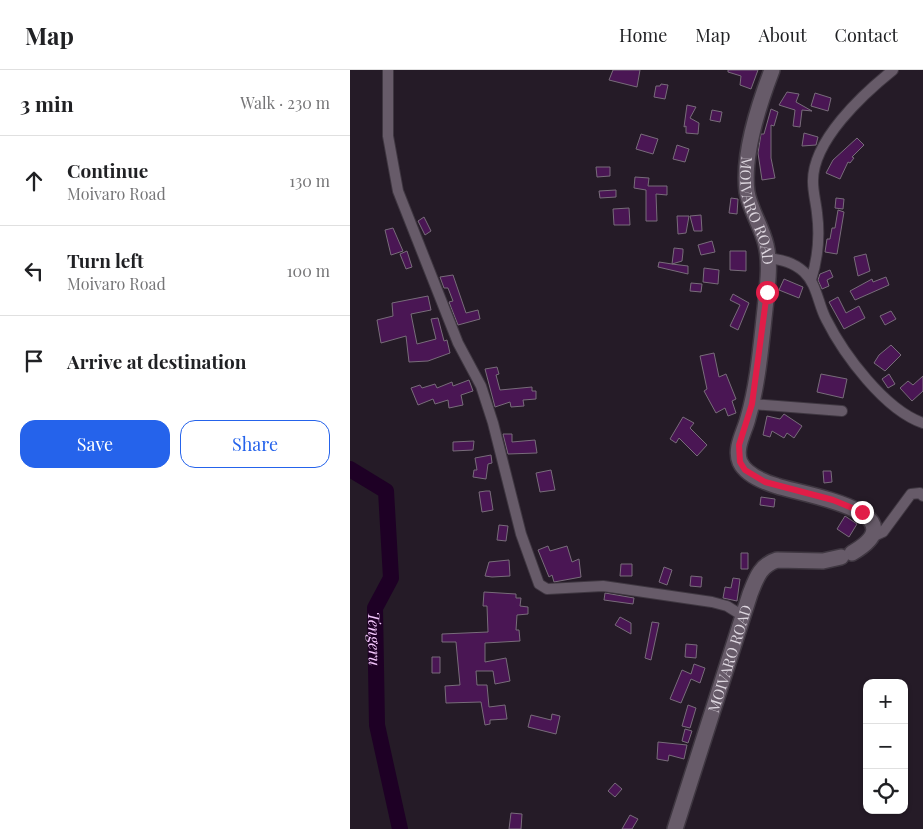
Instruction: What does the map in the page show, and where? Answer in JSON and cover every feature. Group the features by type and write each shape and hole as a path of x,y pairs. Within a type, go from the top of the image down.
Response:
{"street":[{"path":"388,70 388,136 398,191 458,343 481,386 493,423 521,534 539,584 547,589 610,587 712,602 727,606 743,616"},
{"name":"MOIVARO ROAD","path":"675,829 757,576 770,562 784,559 823,561 847,555 863,547 872,537 873,524 869,518 856,510 833,500 772,484 745,470 738,455 739,445 752,404 767,292 769,258 766,244 747,194 746,182 757,114 772,70"},
{"path":"811,280 819,238 813,184 816,165 833,132 846,114 892,70"},
{"path":"769,258 796,265 811,280 825,318 835,335 869,381 895,409 923,423"},
{"path":"752,404 842,411"},
{"path":"872,537 883,532 911,494 920,493 923,496"}],"building":[{"path":"613,70 640,70 637,87 609,80"},
{"path":"728,70 758,70 751,89 740,85 741,76 728,72"},
{"path":"661,84 668,85 665,99 654,97 656,86"},
{"path":"787,92 799,94 796,102 812,111 802,110 800,127 793,126 795,110 779,105"},
{"path":"815,93 831,98 828,111 811,106"},
{"path":"687,105 696,107 690,118 699,123 698,134 686,133 686,126 684,127"},
{"path":"771,109 778,112 774,126 771,125 771,158 775,178 762,180 758,153 761,134 764,134"},
{"path":"712,110 722,112 720,122 710,120"},
{"path":"804,133 818,137 816,145 802,146"},
{"path":"641,134 658,139 653,154 636,149"},
{"path":"857,138 864,145 852,157 854,158 850,163 848,162 840,179 826,173 833,160"},
{"path":"677,145 689,149 685,162 673,159"},
{"path":"596,167 610,167 610,176 597,177"},
{"path":"635,177 649,178 648,186 667,186 667,195 656,194 657,221 646,221 646,190 634,188"},
{"path":"616,190 616,197 600,198 599,191"},
{"path":"731,198 738,199 737,214 729,213"},
{"path":"836,198 844,199 843,209 835,208"},
{"path":"629,208 630,225 614,225 613,209"},
{"path":"838,210 844,212 837,254 825,252 827,239 830,239 832,228 835,228"},
{"path":"701,215 702,231 694,231 690,216"},
{"path":"677,216 689,216 686,233 678,234"},
{"path":"424,217 431,231 425,235 418,221"},
{"path":"393,228 403,251 391,255 385,230"},
{"path":"712,241 715,252 701,255 698,245"},
{"path":"674,248 683,249 682,261 672,264"},
{"path":"407,251 412,267 406,269 400,254"},
{"path":"730,251 746,251 746,271 730,270"},
{"path":"866,254 870,271 858,276 854,257"},
{"path":"659,262 688,266 688,274 658,267"},
{"path":"704,268 719,270 718,284 703,282"},
{"path":"830,270 833,277 827,280 829,286 822,289 818,280 820,274"},
{"path":"453,275 466,313 478,310 480,319 458,325 449,302 453,301 448,288 444,288 440,277"},
{"path":"886,277 889,285 855,300 850,291 872,279 873,282"},
{"path":"784,279 803,287 799,298 779,290"},
{"path":"691,283 702,284 701,292 690,291"},
{"path":"733,294 749,303 738,330 730,326 740,305 730,300"},
{"path":"428,296 431,310 411,314 417,344 436,339 431,319 438,318 444,341 447,340 450,353 428,361 409,362 406,336 381,343 377,320 393,316 392,303"},
{"path":"838,297 846,313 859,306 865,318 844,329 829,302"},
{"path":"891,311 896,319 885,325 880,316"},
{"path":"891,345 901,355 885,371 874,363 879,355"},
{"path":"714,353 719,377 726,374 736,399 732,401 736,413 728,416 725,408 716,413 704,391 707,389 700,356"},
{"path":"497,367 499,374 496,375 500,390 532,387 532,391 536,391 536,399 523,400 524,406 511,407 510,402 495,407 485,369"},
{"path":"821,374 847,379 843,398 817,392"},
{"path":"889,374 895,384 888,388 882,379"},
{"path":"923,376 923,391 912,401 900,388 908,381 913,385"},
{"path":"469,380 473,391 461,395 463,405 449,408 448,400 435,404 433,399 418,405 411,388 420,385 422,388 435,384 437,388 452,382 453,386"},
{"path":"784,414 802,426 794,438 787,433 784,438 772,431 770,437 763,435 767,416 780,419"},
{"path":"683,417 694,423 690,428 707,445 697,456 679,438 676,443 670,439"},
{"path":"503,434 512,434 512,442 535,440 537,453 508,454"},
{"path":"474,441 473,450 453,451 453,442"},
{"path":"491,455 492,463 488,464 486,479 473,477 474,470 477,470 475,458"},
{"path":"551,470 555,490 540,492 536,473"},
{"path":"823,471 831,471 832,482 824,483"},
{"path":"490,491 493,510 482,512 479,492"},
{"path":"761,497 775,499 774,507 760,505"},
{"path":"845,516 857,524 849,537 837,529"},
{"path":"499,525 508,526 506,541 497,540"},
{"path":"548,546 550,551 567,546 572,562 579,559 581,577 554,582 552,575 549,577 538,550"},
{"path":"741,553 748,553 748,569 741,569"},
{"path":"509,560 510,576 485,576 489,562"},
{"path":"621,564 632,564 632,576 620,576"},
{"path":"664,567 672,570 667,585 659,582"},
{"path":"691,576 702,577 701,587 690,586"},
{"path":"733,578 740,579 737,601 723,598 725,587 731,588"},
{"path":"484,592 516,594 516,598 521,598 520,606 528,607 528,614 517,615 516,630 519,630 520,641 485,643 485,662 506,658 510,681 495,684 493,671 476,671 477,685 487,685 489,707 505,705 507,719 490,720 490,724 485,725 481,702 446,703 445,686 460,685 456,642 442,642 442,634 488,632 487,606 483,606"},
{"path":"605,593 634,598 633,604 604,600"},
{"path":"620,617 631,623 631,634 615,625"},
{"path":"652,622 659,623 651,660 645,658"},
{"path":"686,644 697,645 696,658 685,657"},
{"path":"432,657 440,657 440,673 432,673"},
{"path":"694,664 705,668 700,683 691,679 681,703 670,699 682,670 691,674"},
{"path":"688,705 696,708 690,728 682,726"},
{"path":"552,714 560,716 556,734 528,727 531,715 551,720"},
{"path":"685,729 692,731 688,743 682,741"},
{"path":"658,742 687,745 684,759 669,755 668,761 657,759"},
{"path":"615,783 622,789 615,797 608,791"},
{"path":"511,813 522,814 521,829 509,829"},
{"path":"630,815 638,819 632,829 622,829"}],"waterway":[{"name":"Tengeru","path":"350,469 386,491 391,578 375,608 377,725 400,829"}],"route":[{"path":"767,292 755,389 748,419 739,445 738,455 740,462 745,470 765,482 833,500 862,512"}]}
